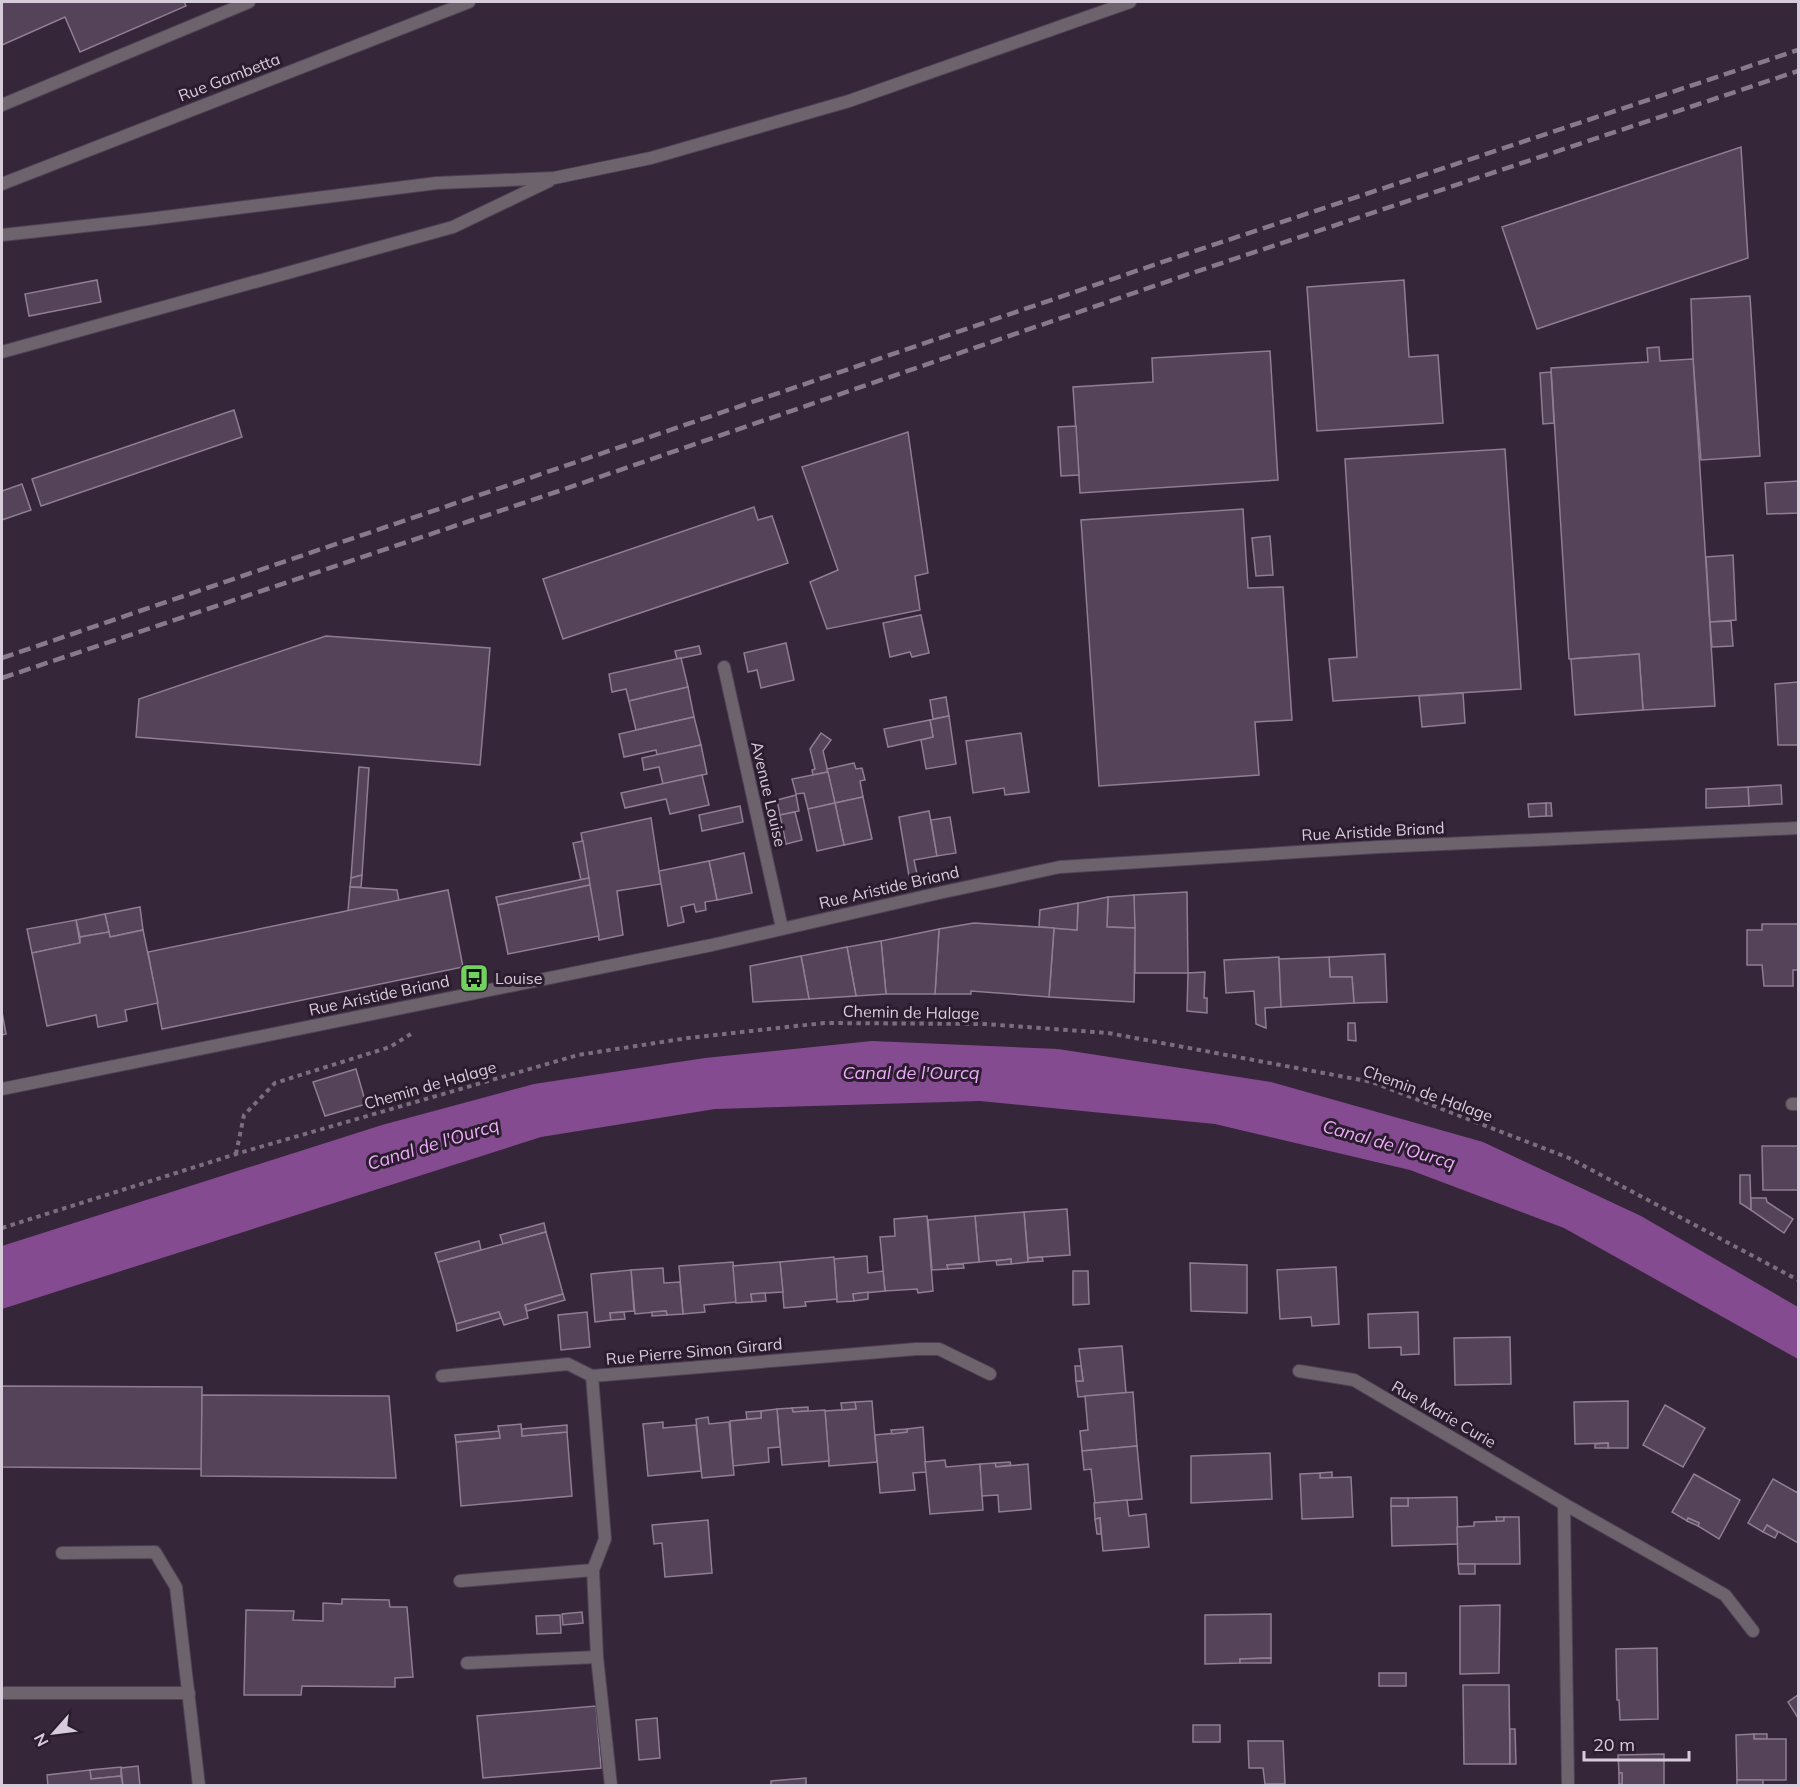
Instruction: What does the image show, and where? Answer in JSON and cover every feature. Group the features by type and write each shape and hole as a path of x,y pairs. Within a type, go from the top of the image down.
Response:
{"street":[{"path":"2,105 249,2"},
{"name":"Rue Gambetta","path":"2,184 469,2"},
{"path":"2,235 437,183 554,178 651,158 849,101 1130,2"},
{"path":"2,352 453,227 554,178"},
{"name":"Avenue Louise","path":"724,667 782,928"},
{"name":"Rue Aristide Briand","path":"2,1089 712,945 1060,867 1377,847 1798,828"},
{"name":"Rue Pierre Simon Girard","path":"611,1785 597,1657 593,1570 605,1539 592,1376 916,1349 939,1349 990,1374"},
{"path":"442,1377 568,1364 592,1376"},
{"name":"Rue Marie Curie","path":"1299,1371 1354,1380 1564,1504 1725,1595 1753,1631"},
{"path":"1564,1504 1568,1785"},
{"path":"63,1552 155,1552 176,1587 199,1785"},
{"path":"460,1581 593,1570"},
{"path":"467,1663 597,1657"},
{"path":"5,1693 189,1693"}],"path":[{"path":"236,1154 244,1115 275,1083 390,1047 423,1026 427,1002"},
{"name":"Chemin de Halage","path":"2,1228 236,1154 578,1055 688,1038 824,1023 985,1024 1108,1032 1372,1082 1569,1158 1798,1280"}],"water":[{"name":"Canal de l'Ourcq","path":"872,1041 1058,1049 1271,1082 1483,1142 1641,1216 1798,1307 1798,1359 1564,1228 1410,1170 1215,1124 980,1101 715,1109 541,1137 2,1309 2,1246 382,1125 534,1084 705,1058"}],"building":[{"path":"2,2 184,2 186,6 80,52 65,17 2,45"},
{"path":"1741,147 1748,258 1537,329 1502,227"},
{"path":"97,280 101,302 29,316 25,294"},
{"path":"1404,280 1409,357 1438,355 1443,423 1317,431 1307,287"},
{"path":"1750,296 1760,456 1701,460 1691,299"},
{"path":"1659,347 1660,361 1693,359 1715,706 1643,710 1639,654 1569,659 1551,368 1648,362 1647,348"},
{"path":"1270,351 1278,480 1080,493 1073,387 1153,382 1152,358"},
{"path":"1551,372 1554,423 1543,424 1540,373"},
{"path":"234,410 242,437 41,506 32,479"},
{"path":"1076,426 1079,475 1061,476 1058,427"},
{"path":"908,432 928,573 915,576 920,610 827,629 810,582 838,570 802,467"},
{"path":"1505,449 1521,689 1333,701 1329,659 1357,657 1345,459"},
{"path":"1798,481 1798,513 1767,514 1765,483"},
{"path":"22,484 31,510 2,520 2,491"},
{"path":"754,507 758,520 772,516 788,563 563,639 543,579"},
{"path":"1243,509 1248,588 1283,587 1292,720 1255,722 1259,775 1099,786 1081,520"},
{"path":"1270,536 1273,575 1256,576 1252,538"},
{"path":"1733,555 1736,620 1710,622 1706,557"},
{"path":"921,615 929,653 912,657 910,652 890,657 883,623"},
{"path":"1731,621 1733,646 1712,647 1710,622"},
{"path":"326,636 490,648 480,765 136,737 139,699"},
{"path":"786,643 794,680 761,688 757,670 748,672 744,653"},
{"path":"699,646 701,654 677,659 675,651"},
{"path":"1639,654 1643,710 1575,715 1571,659"},
{"path":"681,658 688,687 629,701 626,689 612,692 609,674"},
{"path":"1798,682 1798,745 1778,745 1775,684"},
{"path":"688,687 694,717 636,730 629,701"},
{"path":"1463,693 1465,723 1422,727 1419,696"},
{"path":"946,697 949,716 933,719 930,700"},
{"path":"949,716 956,764 926,769 921,740 933,737 930,720"},
{"path":"694,717 701,745 657,755 656,750 624,757 619,734"},
{"path":"930,720 933,737 888,747 884,729"},
{"path":"821,733 831,740 823,751 828,772 813,775 812,770 815,769 810,749"},
{"path":"1021,733 1029,792 1005,795 1004,788 973,793 966,741"},
{"path":"701,745 707,774 663,784 659,767 644,770 642,758"},
{"path":"854,763 856,769 862,768 865,780 860,781 863,797 835,803 827,769"},
{"path":"359,767 369,768 362,875 351,878"},
{"path":"828,772 835,803 808,809 804,793 796,794 792,779"},
{"path":"702,775 709,805 670,814 666,799 625,808 621,793"},
{"path":"1781,785 1782,804 1749,806 1748,787"},
{"path":"1748,787 1749,806 1706,808 1706,789"},
{"path":"796,795 799,811 780,815 777,800"},
{"path":"863,797 872,839 844,845 835,803"},
{"path":"835,803 844,845 817,851 808,809"},
{"path":"1546,803 1551,803 1552,816 1546,816"},
{"path":"1546,803 1546,816 1529,817 1528,804"},
{"path":"740,806 743,822 702,831 699,815"},
{"path":"929,811 937,856 914,860 917,874 909,876 899,817"},
{"path":"795,812 802,840 786,844 780,815"},
{"path":"950,817 956,853 937,856 931,820"},
{"path":"651,818 661,884 617,891 623,935 599,940 581,833"},
{"path":"583,841 589,878 581,880 573,843"},
{"path":"744,853 752,893 717,900 709,861"},
{"path":"709,861 717,900 705,902 706,910 696,912 694,904 681,907 684,922 668,926 659,871"},
{"path":"362,875 361,887 350,887 351,878"},
{"path":"589,878 590,885 498,905 496,897"},
{"path":"590,885 599,936 508,954 498,905"},
{"path":"350,887 397,890 399,901 348,911"},
{"path":"448,890 463,967 162,1029 148,952"},
{"path":"1187,892 1188,973 1135,973 1134,895"},
{"path":"1134,895 1135,928 1107,927 1108,897"},
{"path":"1108,897 1107,927 1135,928 1134,1002 1049,997 1054,928 1077,930 1078,903"},
{"path":"1078,903 1077,930 1039,927 1040,910"},
{"path":"140,907 143,930 110,937 105,914"},
{"path":"105,914 109,932 80,937 76,920"},
{"path":"76,920 80,943 32,953 27,929"},
{"path":"974,923 1054,928 1049,997 971,991 971,994 935,994 939,929"},
{"path":"1762,924 1798,924 1798,970 1793,970 1793,986 1764,986 1762,965 1747,965 1747,930 1762,930"},
{"path":"939,929 935,994 886,994 881,941"},
{"path":"143,930 158,1003 125,1010 127,1021 98,1027 96,1015 47,1026 32,953 80,943 80,937 109,932 110,937"},
{"path":"881,941 886,994 856,996 847,947"},
{"path":"847,947 856,996 809,999 801,956"},
{"path":"1385,954 1387,1002 1354,1003 1352,977 1330,977 1329,957"},
{"path":"801,956 809,999 753,1002 750,966"},
{"path":"1279,957 1281,1007 1265,1008 1266,1028 1256,1024 1254,991 1226,993 1224,960"},
{"path":"1329,957 1330,977 1352,977 1354,1003 1281,1007 1279,959"},
{"path":"1205,972 1204,998 1207,998 1207,1013 1187,1011 1188,973"},
{"path":"2,1012 6,1034 2,1035"},
{"path":"1348,1023 1355,1023 1356,1041 1348,1040"},
{"path":"356,1069 366,1104 325,1116 313,1082"},
{"path":"1762,1146 1798,1146 1798,1190 1763,1190"},
{"path":"1740,1175 1750,1175 1751,1210 1740,1203"},
{"path":"1751,1198 1766,1198 1767,1202 1793,1219 1784,1233 1751,1210"},
{"path":"1067,1209 1070,1255 1028,1258 1024,1212"},
{"path":"1024,1212 1028,1262 1011,1264 1011,1259 979,1262 975,1216"},
{"path":"927,1216 933,1291 918,1293 917,1289 885,1291 880,1237 895,1236 894,1219"},
{"path":"975,1216 979,1262 947,1265 948,1269 932,1270 928,1220"},
{"path":"544,1223 546,1232 503,1244 500,1235"},
{"path":"546,1232 563,1294 525,1305 528,1318 504,1325 499,1312 456,1324 438,1262"},
{"path":"479,1241 481,1250 438,1262 435,1253"},
{"path":"867,1256 868,1273 883,1271 885,1291 853,1294 854,1301 837,1302 834,1259"},
{"path":"834,1257 837,1299 805,1302 806,1306 784,1308 780,1262"},
{"path":"1042,1257 1043,1261 1028,1262 1028,1258"},
{"path":"1011,1259 1011,1264 997,1265 996,1261"},
{"path":"733,1262 736,1302 704,1305 705,1312 683,1314 679,1266"},
{"path":"780,1262 783,1292 751,1294 752,1302 736,1303 733,1266"},
{"path":"1190,1263 1247,1265 1247,1313 1191,1311"},
{"path":"963,1264 964,1268 948,1269 947,1265"},
{"path":"1336,1267 1339,1324 1312,1326 1311,1317 1280,1319 1277,1270"},
{"path":"663,1268 664,1283 680,1282 683,1314 667,1315 666,1311 635,1314 631,1270"},
{"path":"631,1270 634,1311 610,1313 611,1320 595,1322 591,1274"},
{"path":"1073,1271 1088,1271 1089,1304 1073,1305"},
{"path":"868,1292 868,1299 854,1301 853,1294"},
{"path":"765,1293 766,1301 752,1302 751,1294"},
{"path":"563,1294 565,1300 527,1311 525,1305"},
{"path":"666,1311 667,1315 652,1316 652,1312"},
{"path":"499,1312 501,1318 457,1331 456,1324"},
{"path":"587,1312 590,1347 561,1350 558,1315"},
{"path":"624,1312 625,1319 611,1320 610,1313"},
{"path":"1418,1312 1419,1354 1401,1355 1401,1347 1369,1348 1368,1314"},
{"path":"1510,1337 1511,1384 1455,1385 1454,1338"},
{"path":"1122,1346 1126,1393 1078,1397 1076,1381 1083,1381 1079,1349"},
{"path":"1075,1366 1081,1366 1083,1381 1076,1381"},
{"path":"2,1386 202,1387 202,1469 2,1467"},
{"path":"1133,1392 1137,1446 1082,1451 1080,1431 1088,1430 1085,1396"},
{"path":"202,1395 389,1396 396,1478 201,1476"},
{"path":"872,1401 877,1462 829,1466 825,1411 856,1409 855,1402"},
{"path":"1628,1401 1628,1448 1608,1448 1608,1443 1575,1444 1574,1402"},
{"path":"855,1402 856,1409 842,1410 841,1403"},
{"path":"1665,1405 1705,1428 1683,1467 1643,1445"},
{"path":"808,1407 808,1411 793,1412 792,1408"},
{"path":"792,1408 793,1412 825,1410 829,1461 782,1465 777,1409"},
{"path":"777,1409 780,1447 768,1448 769,1462 733,1466 730,1421 761,1418 761,1411"},
{"path":"761,1411 761,1418 747,1419 746,1412"},
{"path":"708,1417 709,1424 729,1422 734,1475 702,1478 696,1419"},
{"path":"663,1422 663,1428 696,1425 701,1471 648,1476 643,1424"},
{"path":"521,1424 522,1436 567,1432 572,1496 461,1506 456,1442 500,1438 498,1426"},
{"path":"567,1425 567,1432 522,1436 522,1429"},
{"path":"923,1427 926,1472 913,1473 915,1490 880,1493 875,1435 907,1432 907,1429"},
{"path":"907,1429 907,1432 892,1434 891,1430"},
{"path":"499,1431 500,1438 456,1442 455,1435"},
{"path":"1608,1443 1608,1448 1595,1448 1595,1444"},
{"path":"1137,1446 1142,1499 1095,1503 1091,1469 1084,1470 1082,1451"},
{"path":"1270,1453 1272,1499 1191,1503 1191,1456"},
{"path":"945,1460 946,1467 980,1464 983,1510 930,1514 925,1462"},
{"path":"1010,1462 1011,1465 996,1467 995,1463"},
{"path":"995,1463 996,1467 1028,1464 1031,1509 999,1512 998,1495 982,1496 980,1464"},
{"path":"1332,1472 1332,1478 1320,1478 1320,1473"},
{"path":"1320,1473 1320,1478 1351,1477 1353,1517 1302,1519 1300,1474"},
{"path":"1694,1474 1740,1500 1719,1539 1698,1526 1699,1523 1688,1518 1687,1521 1672,1512"},
{"path":"1773,1479 1798,1493 1798,1543 1767,1525 1763,1532 1748,1523"},
{"path":"1457,1497 1458,1544 1392,1546 1391,1506 1408,1506 1408,1498"},
{"path":"1391,1498 1408,1498 1408,1506 1391,1506"},
{"path":"1127,1500 1129,1516 1146,1514 1149,1547 1103,1551 1100,1518 1095,1519 1094,1503"},
{"path":"1496,1517 1504,1517 1504,1521 1497,1522"},
{"path":"1504,1517 1519,1517 1520,1564 1458,1564 1457,1527 1474,1526 1474,1522 1504,1521"},
{"path":"1100,1518 1101,1534 1097,1534 1095,1519"},
{"path":"1688,1518 1699,1523 1698,1526 1687,1521"},
{"path":"708,1520 712,1573 665,1577 662,1543 654,1544 652,1525"},
{"path":"1767,1525 1778,1532 1775,1538 1763,1532"},
{"path":"1458,1564 1475,1564 1475,1574 1459,1574"},
{"path":"342,1599 389,1600 390,1607 407,1607 413,1677 395,1678 395,1687 302,1686 301,1695 244,1695 246,1610 294,1611 293,1620 323,1621 323,1603 342,1604"},
{"path":"1500,1605 1499,1673 1460,1674 1460,1606"},
{"path":"582,1612 583,1623 563,1625 562,1614"},
{"path":"1271,1614 1271,1658 1240,1659 1240,1663 1205,1664 1205,1615"},
{"path":"560,1615 561,1633 537,1634 536,1616"},
{"path":"1657,1648 1658,1719 1620,1720 1619,1700 1617,1700 1616,1649"},
{"path":"1271,1658 1271,1663 1240,1663 1240,1659"},
{"path":"1379,1673 1406,1673 1406,1686 1379,1686"},
{"path":"1463,1685 1509,1685 1510,1764 1464,1764"},
{"path":"1798,1695 1798,1718 1788,1702"},
{"path":"596,1706 601,1768 483,1778 477,1716"},
{"path":"657,1718 660,1758 639,1760 636,1720"},
{"path":"1193,1725 1220,1725 1220,1742 1193,1742"},
{"path":"1510,1729 1515,1729 1516,1764 1510,1764"},
{"path":"1754,1734 1767,1734 1767,1739 1754,1739"},
{"path":"1754,1734 1754,1739 1786,1739 1786,1780 1737,1780 1736,1735"},
{"path":"1248,1741 1283,1741 1285,1784 1265,1784 1263,1768 1249,1768"},
{"path":"1664,1754 1664,1786 1619,1786 1622,1784 1622,1773 1619,1773 1618,1755"},
{"path":"138,1766 140,1786 123,1786 121,1768"},
{"path":"121,1767 121,1776 91,1779 90,1770"},
{"path":"90,1770 91,1779 121,1776 123,1786 48,1786 47,1775"},
{"path":"1619,1773 1622,1773 1622,1784 1619,1784"},
{"path":"806,1778 806,1786 771,1786 771,1781"},
{"path":"1737,1780 1763,1780 1763,1786 1737,1786"}],"railway":[{"path":"2,658 1186,254 1798,50"},
{"path":"2,678 556,492 1192,273 1798,71"}],"place":[{"name":"Louise","path":"474,978"}]}
